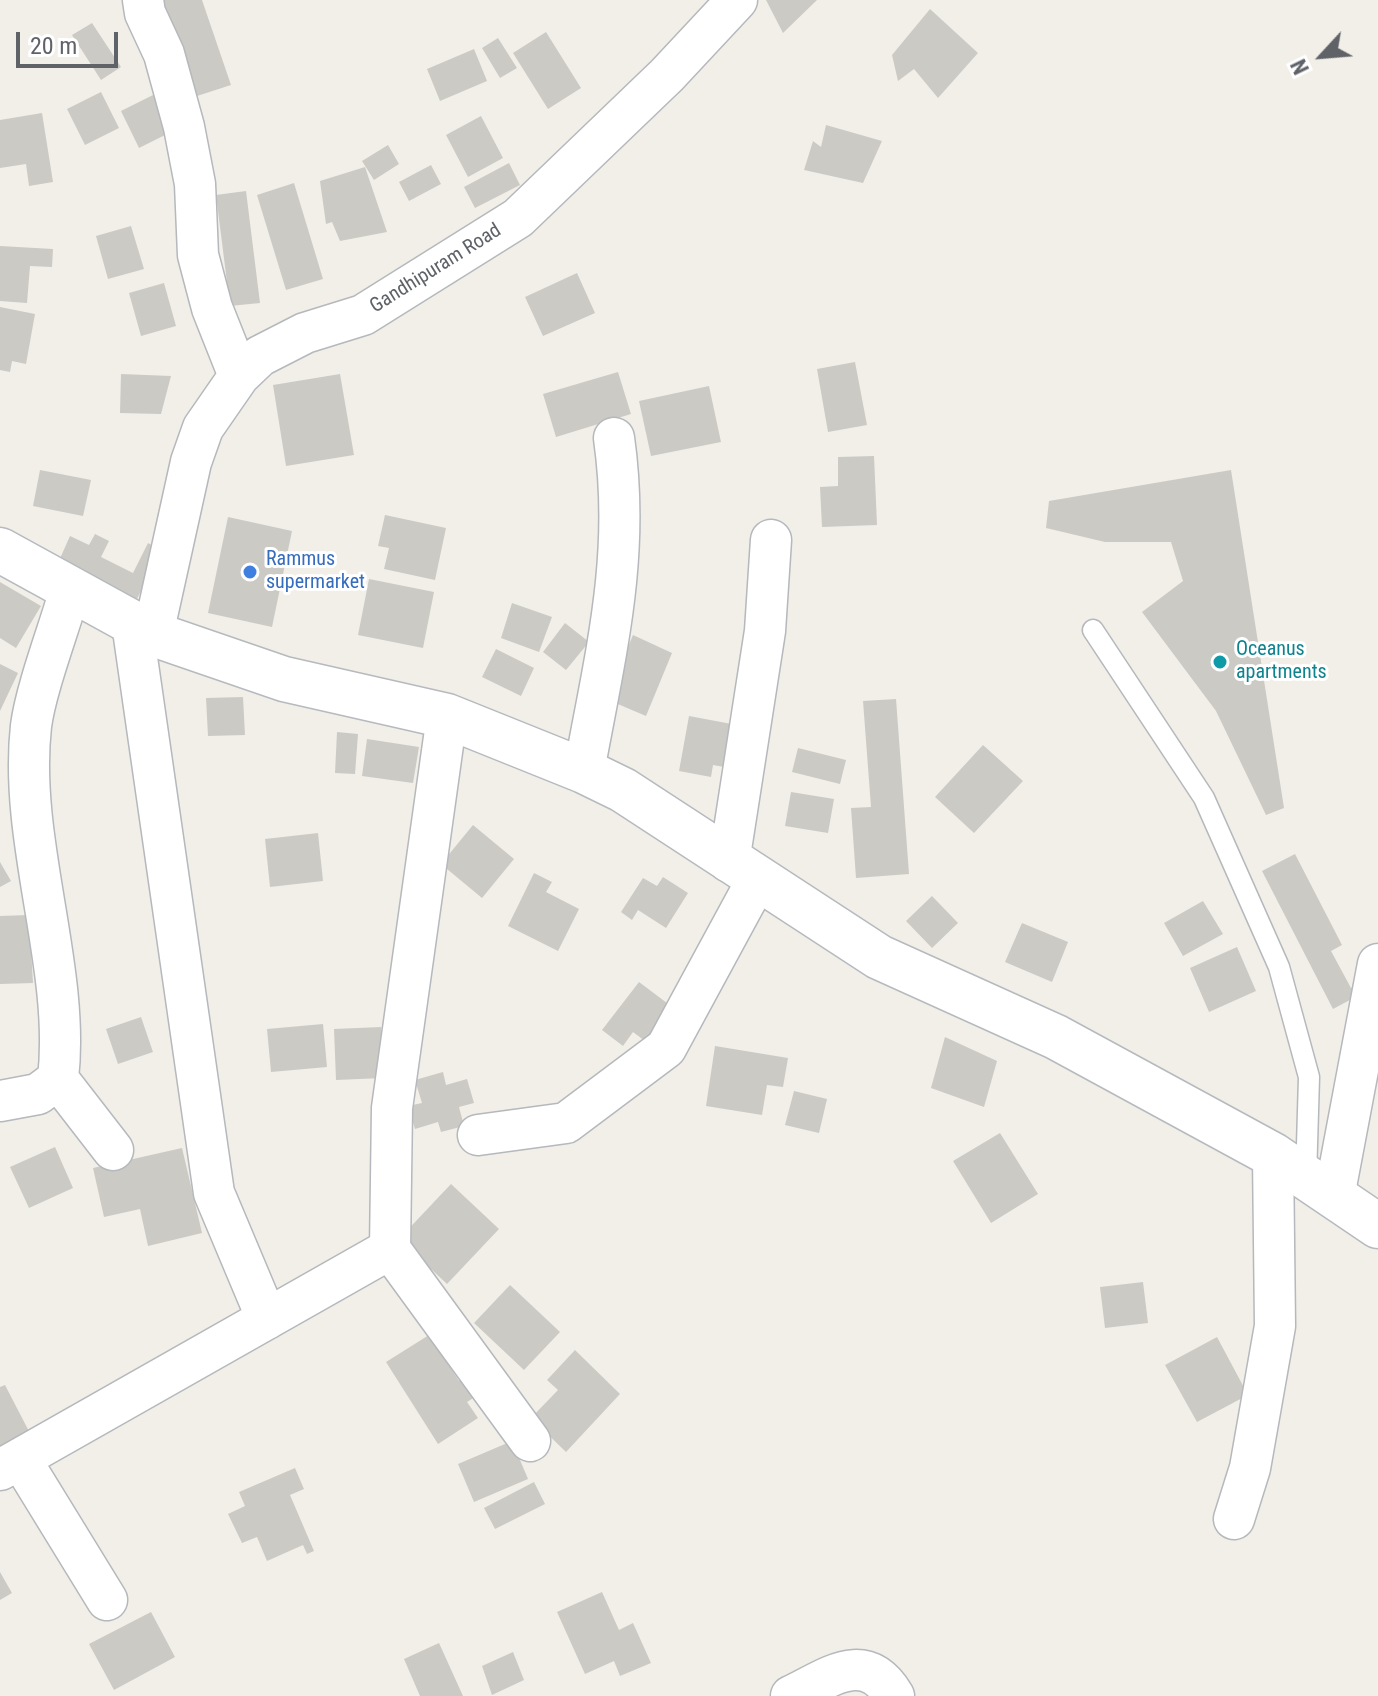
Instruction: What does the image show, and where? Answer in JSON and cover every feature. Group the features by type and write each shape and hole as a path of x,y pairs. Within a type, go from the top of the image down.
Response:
{"main road":[{"path":"0,550 142,628 284,679 447,716 623,790 879,957 1056,1037 1304,1177 1378,1226"}],"street":[{"path":"143,0 145,13 164,54 184,127 195,184 202,268 212,308 239,376"},
{"name":"Gandhipuram Road","path":"142,628 203,428 239,376 260,356 305,333 363,315 518,218 667,75 737,0"},
{"path":"584,771 619,581 621,491 614,438"},
{"path":"478,1135 566,1123 666,1048 743,871 771,540"},
{"path":"70,590 31,725 35,850 62,1042 58,1079 113,1150"},
{"path":"142,628 214,1193 267,1319"},
{"path":"447,716 392,1108 390,1249 530,1441"},
{"path":"1234,1519 1250,1468 1304,1177 1378,964"},
{"path":"0,1101 38,1094 58,1079"},
{"path":"107,1600 10,1465 390,1249"},
{"path":"791,1696 845,1671 862,1669 877,1674 894,1696"}],"lane":[{"path":"1093,630 1204,798 1279,967 1309,1077 1304,1177"}],"building":[{"path":"161,0 202,0 231,85 194,97"},
{"path":"766,0 817,0 783,33"},
{"path":"930,9 978,53 938,98 914,69 898,81 892,55"},
{"path":"92,23 121,67 101,80 72,35"},
{"path":"546,32 581,88 548,109 513,53"},
{"path":"498,38 517,68 500,78 482,48"},
{"path":"474,49 487,81 440,101 427,69"},
{"path":"101,92 119,128 85,145 67,109"},
{"path":"155,94 173,131 139,148 121,111"},
{"path":"42,113 53,182 29,186 26,164 0,168 0,120"},
{"path":"481,116 503,158 468,177 446,135"},
{"path":"826,125 882,141 863,183 804,170 813,141 821,147"},
{"path":"388,145 399,164 374,180 362,161"},
{"path":"509,163 520,185 475,208 464,187"},
{"path":"431,165 441,184 409,201 399,182"},
{"path":"365,167 387,232 340,241 332,222 326,224 320,181"},
{"path":"294,183 323,279 286,290 257,195"},
{"path":"246,191 260,303 230,306 216,195"},
{"path":"131,226 144,269 108,279 96,236"},
{"path":"0,246 53,249 52,267 30,266 27,303 0,301"},
{"path":"577,273 595,313 543,336 525,297"},
{"path":"164,283 176,326 141,336 129,293"},
{"path":"0,307 35,314 26,364 12,361 10,372 0,370"},
{"path":"855,362 867,425 828,432 817,369"},
{"path":"618,372 631,414 556,437 543,394"},
{"path":"121,374 171,376 161,414 120,413"},
{"path":"340,374 354,455 286,466 273,385"},
{"path":"709,386 721,442 651,456 639,401"},
{"path":"874,456 877,525 822,527 820,487 838,486 838,457"},
{"path":"40,470 91,480 83,516 33,506"},
{"name":"Oceanus apartments","path":"1231,470 1284,808 1266,815 1216,711 1142,612 1183,581 1171,542 1105,542 1046,528 1049,501"},
{"path":"385,515 446,528 435,580 384,569 389,548 378,546"},
{"name":"Rammus supermarket","path":"228,517 292,531 272,627 208,613"},
{"path":"95,534 109,541 101,557 133,573 148,543 161,550 136,601 58,563 70,536 89,545"},
{"path":"369,579 434,592 423,648 358,635"},
{"path":"0,582 41,606 16,648 0,638"},
{"path":"512,603 552,617 539,652 501,638"},
{"path":"565,623 589,642 566,670 543,652"},
{"path":"633,635 672,653 646,716 606,699"},
{"path":"496,649 534,668 521,696 482,677"},
{"path":"0,664 18,673 0,711"},
{"path":"243,697 245,735 208,736 206,698"},
{"path":"896,699 909,874 856,878 851,808 871,807 863,701"},
{"path":"689,716 737,725 730,768 713,765 711,777 679,771"},
{"path":"337,732 358,734 355,774 335,773"},
{"path":"367,739 419,747 413,783 362,776"},
{"path":"983,745 1023,781 974,833 935,797"},
{"path":"798,748 846,760 840,784 792,772"},
{"path":"791,792 834,799 828,833 785,826"},
{"path":"473,825 514,859 482,898 441,864"},
{"path":"318,833 323,881 270,887 265,839"},
{"path":"1295,854 1342,945 1331,951 1351,988 1359,984 1363,993 1333,1009 1262,871"},
{"path":"0,862 11,881 0,887"},
{"path":"534,873 552,882 546,892 579,909 558,951 508,926"},
{"path":"663,877 688,893 666,928 638,910 632,920 621,912 643,878 657,886"},
{"path":"932,896 958,923 932,948 906,921"},
{"path":"1203,901 1223,934 1183,956 1164,923"},
{"path":"29,915 33,983 0,984 0,916"},
{"path":"1022,923 1068,942 1052,982 1005,962"},
{"path":"1237,947 1256,991 1209,1012 1190,968"},
{"path":"639,982 675,1009 649,1044 633,1032 623,1046 602,1030"},
{"path":"141,1017 153,1052 118,1064 106,1029"},
{"path":"323,1024 327,1067 271,1072 267,1029"},
{"path":"381,1027 383,1078 336,1080 334,1029"},
{"path":"945,1037 997,1061 984,1107 931,1088"},
{"path":"715,1046 788,1058 783,1087 767,1085 762,1115 706,1106"},
{"path":"443,1072 446,1085 467,1079 474,1103 459,1107 464,1126 441,1132 438,1122 415,1129 408,1106 422,1103 415,1080"},
{"path":"794,1091 827,1099 819,1133 785,1125"},
{"path":"1000,1133 1038,1194 991,1223 953,1161"},
{"path":"55,1147 73,1188 29,1208 10,1167"},
{"path":"182,1148 202,1233 148,1246 140,1209 104,1217 93,1168"},
{"path":"451,1184 499,1229 447,1284 399,1239"},
{"path":"1143,1282 1148,1323 1105,1328 1100,1287"},
{"path":"510,1285 560,1332 524,1370 474,1323"},
{"path":"429,1335 459,1381 466,1377 478,1395 467,1402 478,1418 438,1444 386,1362"},
{"path":"1217,1337 1248,1395 1197,1422 1165,1365"},
{"path":"575,1350 620,1394 566,1452 531,1418 558,1390 547,1380"},
{"path":"5,1385 34,1441 0,1450 0,1387"},
{"path":"512,1441 528,1479 474,1502 458,1464"},
{"path":"295,1468 304,1489 290,1495 314,1551 307,1554 303,1545 267,1561 257,1537 242,1543 228,1514 245,1506 239,1492"},
{"path":"534,1482 545,1504 495,1529 484,1508"},
{"path":"0,1572 12,1593 0,1600"},
{"path":"602,1592 619,1630 633,1623 651,1663 620,1676 614,1661 585,1674 557,1612"},
{"path":"151,1612 175,1657 114,1690 89,1644"},
{"path":"439,1643 463,1696 420,1696 404,1659"},
{"path":"513,1652 524,1680 492,1695 482,1666"}],"place":[{"name":"Rammus supermarket","path":"250,572"},
{"name":"Oceanus apartments","path":"1220,662"}]}
